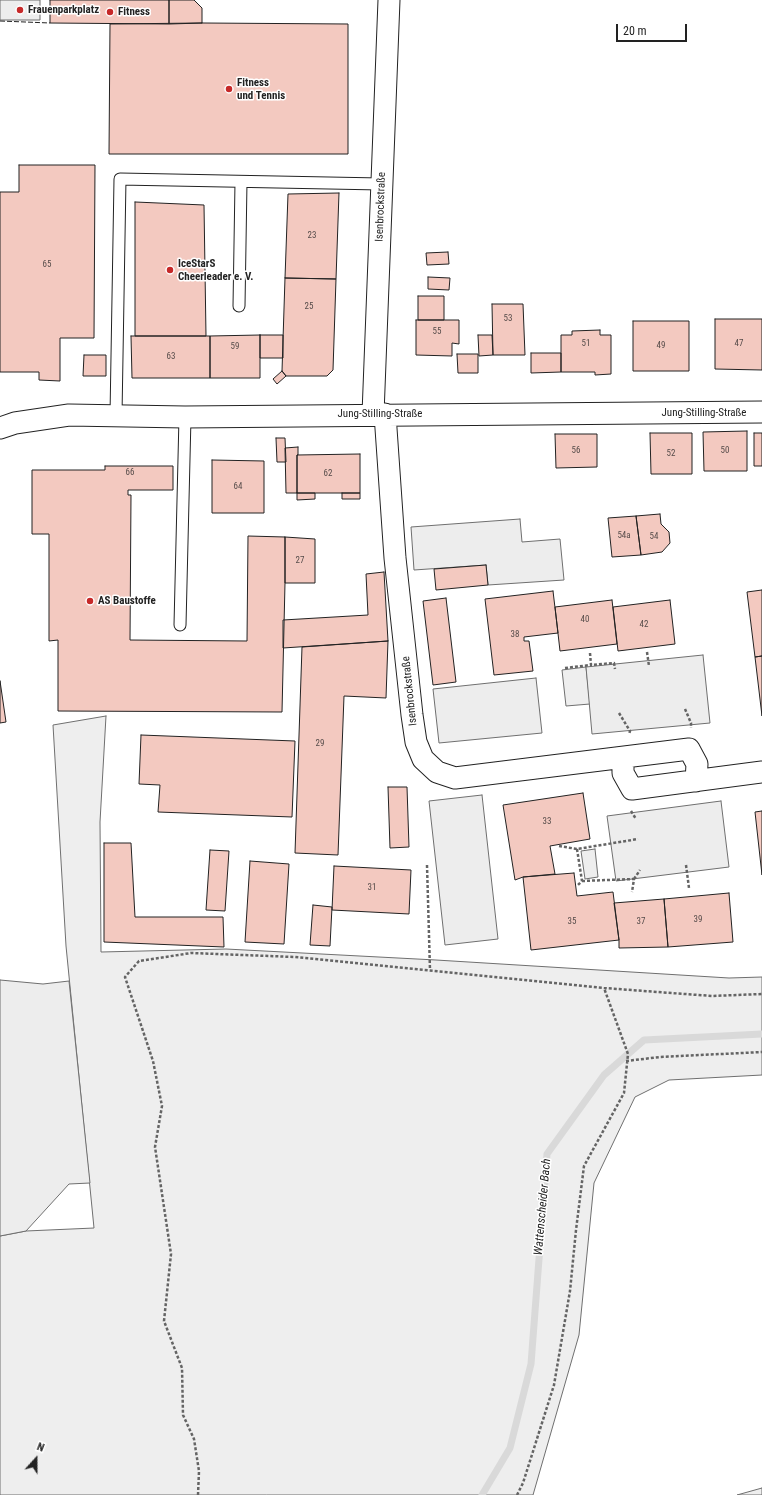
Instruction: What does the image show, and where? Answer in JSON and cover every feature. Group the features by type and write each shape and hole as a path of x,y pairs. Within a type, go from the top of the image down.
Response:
{"street":[{"name":"Isenbrockstraße","path":"389,0 382,184 379,414 416,742 423,759 437,772 455,778 689,749 696,764 696,781"},
{"name":"Jung-Stilling-Straße","path":"0,428 14,423 69,415 185,417 379,414 762,412"},
{"path":"623,758 623,773 632,789 762,772"}],"lane":[{"path":"116,415 120,179 382,184"},
{"path":"240,306 241,182"},
{"path":"180,625 185,417"}],"path":[{"path":"647,652 649,666"},
{"path":"590,653 591,665"},
{"path":"565,668 614,663 615,669"},
{"path":"559,846 577,849 638,839"},
{"path":"577,849 582,881"},
{"path":"686,864 689,888"},
{"path":"427,865 430,970"},
{"path":"632,892 634,879 640,870"},
{"path":"578,885 582,881 634,879"},
{"path":"198,1495 199,1471 194,1439 183,1415 182,1368 164,1321 171,1254 155,1148 162,1106 153,1061 125,977 139,961 191,953 295,957 604,988 712,996 762,994"},
{"path":"517,1495 523,1483 554,1386 570,1291 584,1166 624,1093 626,1061 628,1054 604,988"},
{"path":"626,1061 660,1057 762,1052"}],"shaded area":[{"name":"Frauenparkplatz","path":"0,0 40,0 40,20 0,20"},
{"path":"520,519 522,542 560,539 564,580 488,585 486,565 414,570 411,527"},
{"path":"703,655 710,723 592,734 586,667"},
{"path":"586,667 590,704 566,706 562,670"},
{"path":"536,678 542,733 439,743 433,689"},
{"path":"106,716 100,822 101,952 226,949 729,978 762,977 762,1075 669,1080 635,1097 594,1183 579,1335 533,1495 0,1495 0,1236 26,1231 94,1228 66,946 53,725"},
{"path":"482,795 498,939 445,945 429,801"},
{"path":"721,801 729,867 616,881 607,816"},
{"path":"595,849 598,877 585,879 581,851"},
{"path":"0,980 43,984 69,981 90,1183 69,1184 26,1231 0,1236"},
{"path":"762,1488 762,1495 737,1495"}],"building":[{"name":"Fitness","path":"50,0 169,0 169,24 50,23"},
{"path":"169,0 194,0 202,8 202,23 169,24"},
{"name":"Fitness und Tennis","path":"110,24 348,24 348,154 109,154"},
{"path":"19,165 95,165 94,338 60,338 60,381 39,380 39,372 0,372 0,192 19,192"},
{"path":"339,193 336,279 285,278 288,194"},
{"name":"IceStarS Cheerleader e. V.","path":"135,202 204,205 206,336 135,336"},
{"path":"448,252 449,264 427,265 426,253"},
{"path":"428,277 450,278 449,290 428,289"},
{"path":"285,278 336,279 333,370 327,376 286,376 282,371"},
{"path":"418,296 444,296 444,320 418,320"},
{"path":"492,304 523,304 525,355 493,355"},
{"path":"715,319 762,319 762,370 715,369"},
{"path":"416,320 459,320 459,344 452,343 452,356 416,355"},
{"path":"633,321 689,321 689,371 633,371"},
{"path":"600,330 600,335 611,335 611,374 595,375 595,372 561,372 561,335 572,335 572,331"},
{"path":"260,335 260,378 210,378 210,336"},
{"path":"260,335 283,335 283,358 260,358"},
{"path":"478,335 492,335 493,355 479,356"},
{"path":"131,336 210,336 210,378 132,378"},
{"path":"531,353 561,353 561,372 531,373"},
{"path":"457,354 478,354 478,373 458,373"},
{"path":"84,355 106,355 106,376 83,376"},
{"path":"282,371 286,376 277,384 273,379"},
{"path":"747,431 747,471 704,471 703,432"},
{"path":"650,433 692,433 692,474 651,474"},
{"path":"754,433 762,433 762,466 754,466"},
{"path":"555,434 597,434 597,467 556,468"},
{"path":"276,438 285,438 286,462 277,462"},
{"path":"298,447 297,493 286,493 285,448"},
{"path":"360,454 360,493 297,493 297,455"},
{"path":"212,460 264,461 264,513 212,513"},
{"name":"AS Baustoffe","path":"105,466 173,466 173,490 128,490 128,495 131,495 130,640 247,641 248,536 285,537 282,712 58,711 58,640 49,641 49,534 32,534 32,470 105,470"},
{"path":"297,493 315,493 315,499 297,500"},
{"path":"342,493 360,493 360,499 342,499"},
{"path":"660,514 661,524 669,532 670,543 662,552 641,555 636,516"},
{"path":"636,516 641,555 612,557 608,518"},
{"path":"285,537 315,539 315,583 285,583"},
{"path":"486,565 488,585 436,590 434,569"},
{"path":"384,572 388,641 283,648 283,620 368,615 366,574"},
{"path":"762,590 762,656 755,657 747,592"},
{"path":"553,591 558,633 524,637 524,641 529,641 533,671 494,675 485,599"},
{"path":"446,598 456,682 433,685 423,601"},
{"path":"612,600 617,644 560,651 555,607"},
{"path":"670,600 675,644 618,651 613,607"},
{"path":"388,641 386,698 344,696 338,855 295,853 302,647"},
{"path":"762,656 762,716 755,657"},
{"path":"0,681 6,722 0,723"},
{"path":"141,735 295,741 292,817 158,812 160,785 139,784"},
{"path":"388,787 407,787 409,847 390,848"},
{"path":"583,793 590,839 550,846 555,874 523,877 515,880 503,805"},
{"path":"762,811 762,875 755,812"},
{"path":"104,843 131,843 135,917 223,917 224,947 104,942"},
{"path":"210,850 229,851 225,911 206,910"},
{"path":"250,861 289,864 284,944 245,942"},
{"path":"334,866 411,870 409,914 332,910"},
{"path":"574,873 577,896 613,892 619,940 531,950 523,877"},
{"path":"729,893 733,942 668,947 664,899"},
{"path":"664,899 668,947 619,948 614,903"},
{"path":"313,905 332,907 330,946 310,945"}],"waterway":[{"name":"Wattenscheider Bach","path":"482,1495 510,1448 531,1364 547,1154 604,1075 644,1040 762,1034"}],"fence":[{"path":"0,21 50,23"}],"place":[{"name":"Frauenparkplatz","path":"20,10"},
{"name":"Fitness","path":"110,12"},
{"name":"Fitness und Tennis","path":"229,89"},
{"name":"IceStarS Cheerleader e. V.","path":"170,270"},
{"name":"AS Baustoffe","path":"90,601"}]}
